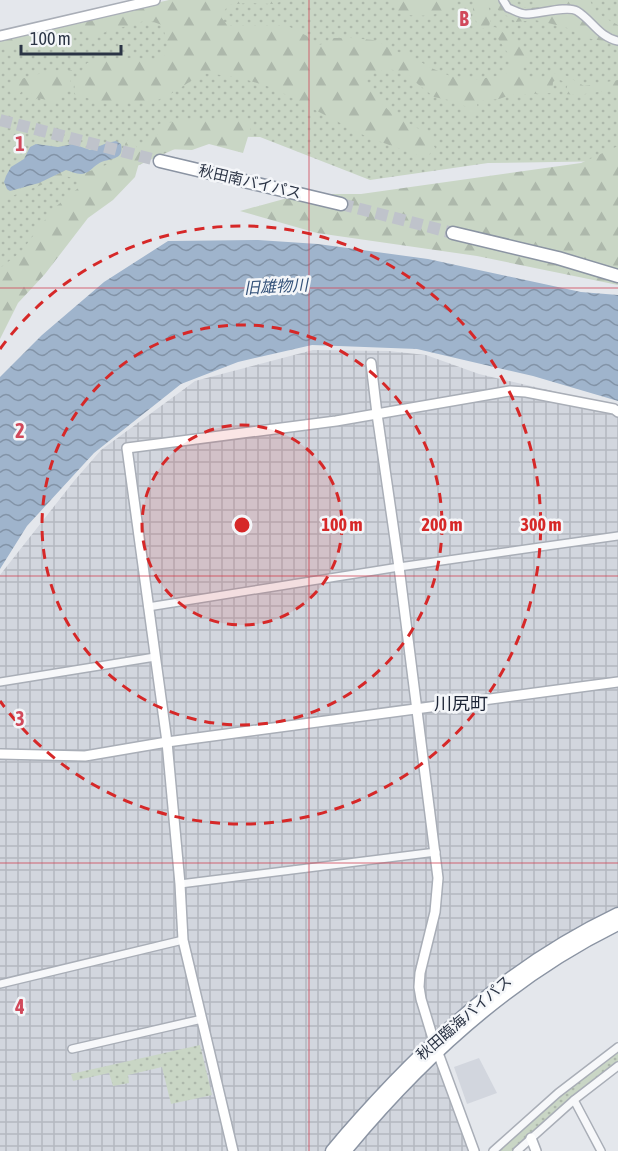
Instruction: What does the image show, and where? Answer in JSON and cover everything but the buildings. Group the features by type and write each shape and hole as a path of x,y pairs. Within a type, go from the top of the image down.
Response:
{"highway":[{"name":"秋田南バイパス","path":"160,161 340,204"},
{"path":"453,233 558,258 618,276"},
{"name":"秋田臨海バイパス","path":"332,1151 354,1125 495,990 566,941 618,922"},
{"name":"秋田臨海バイパス","path":"345,1151 436,1047"}],"street":[{"path":"0,36 155,0"},
{"path":"503,0 508,8 525,14 568,8 577,11 608,39 618,41"},
{"path":"371,363 436,852 437,897 420,973 420,999 474,1151"},
{"path":"233,1151 183,940 167,742 128,448 377,414 518,391 614,409 618,412"},
{"path":"148,607 399,567 618,536"},
{"path":"0,682 155,657"},
{"path":"0,754 86,756 167,742 618,682"},
{"path":"180,884 436,852"},
{"path":"0,984 183,940"},
{"path":"72,1049 202,1019"},
{"path":"493,1151 558,1093 618,1047"},
{"path":"516,1151 574,1100 618,1067"},
{"path":"574,1100 601,1151"},
{"path":"531,1138 536,1151"}],"shaded area":[{"path":"313,350 389,351 426,355 479,374 618,406 618,908 594,919 523,962 431,1040 472,1151 0,1151 0,575 101,450 195,381"},
{"path":"479,1058 497,1093 467,1104 454,1067"}],"green space":[{"path":"169,0 287,0 273,4 228,5 221,17 228,26 288,26 319,45 333,38 373,40 450,76 473,80 504,75 511,70 511,58 491,28 495,27 530,54 524,61 521,75 532,80 556,73 567,76 584,86 618,80 618,89 578,95 565,94 568,83 557,79 553,82 552,93 511,95 479,101 477,105 479,110 474,117 466,113 466,107 458,102 434,97 407,73 388,69 365,75 364,84 392,114 428,134 435,148 426,158 367,137 273,88 238,77 203,73 152,103 126,100 110,105 74,94 75,81 87,63 104,59 138,58 154,61 167,54 168,44 162,25 148,20 92,36 80,30 67,31 0,50 0,39"},
{"path":"239,0 618,0 618,161 488,163 370,180 260,137 204,136 101,182 0,288 0,45 24,38"},
{"path":"395,0 455,0 444,11 420,16 396,13"},
{"path":"473,0 487,0 491,17 489,27 480,29 473,15"},
{"path":"492,0 513,0 523,8 546,7 538,0 590,0 598,12 618,25 618,47 586,38 565,27 535,20 516,22 499,11"},
{"path":"60,70 72,70 70,83 55,102 38,98 28,104 26,101 32,94 22,91 17,97 11,94 9,89 21,79"},
{"path":"193,119 246,120 251,127 243,153 209,144 192,150 165,149 139,163 135,177 113,200 88,218 45,274 18,303 0,339 0,268 21,252 53,209 83,184 77,179 65,176 4,199 0,205 0,192 39,183 66,170 90,171 124,156 125,144 130,137 137,148 141,147 158,134 159,124"},
{"path":"618,146 618,285 477,256 317,233 240,211 302,194 361,194 581,163"},
{"path":"200,1045 212,1095 171,1104 162,1067 128,1075 129,1083 113,1086 109,1073 73,1081 71,1074"},
{"path":"618,1049 618,1064 515,1151 497,1151 529,1121"}],"water":[{"path":"116,141 121,144 120,154 98,164 84,174 66,170 39,183 10,191 4,182 11,167 24,159 30,147 36,144 58,147 73,144 90,150"},
{"name":"旧雄物川","path":"258,240 318,244 428,259 581,292 618,295 618,401 533,376 417,349 312,345 238,362 181,384 94,453 27,526 0,569 0,377 42,335 104,282 168,241"}],"tunnel":[{"path":"0,120 160,161"},
{"path":"341,204 453,233"}],"district":[{"name":"川尻町","path":"461,704"}]}
